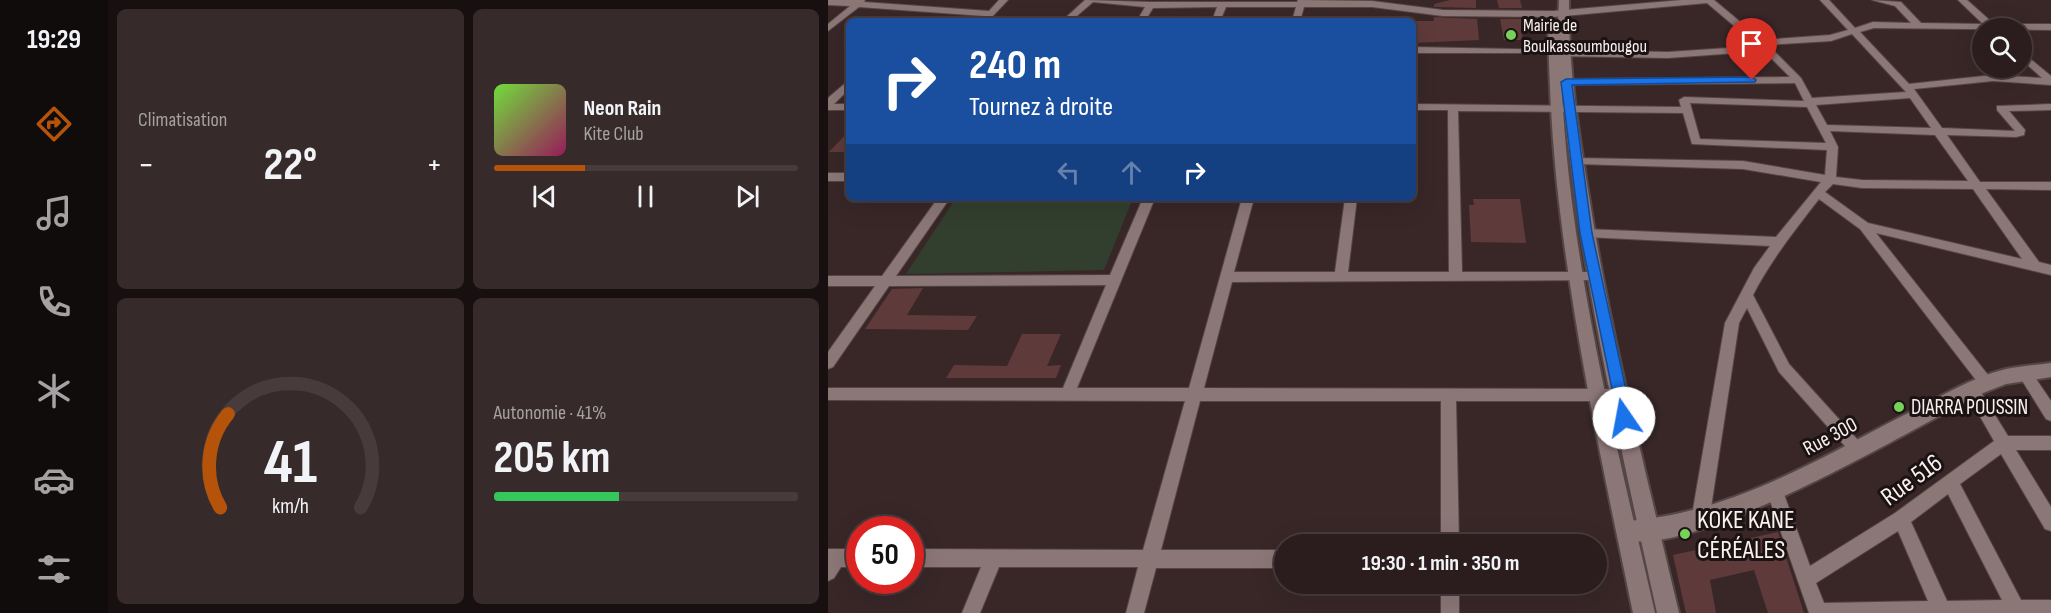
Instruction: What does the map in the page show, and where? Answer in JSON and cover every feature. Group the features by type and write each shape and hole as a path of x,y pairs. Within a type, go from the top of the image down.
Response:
{"main road":[{"path":"1558,7 1555,52 1563,107 1576,278 1597,395 1644,613"},
{"path":"1563,107 1577,161 1594,277 1668,613"},
{"name":"Rue 300","path":"1627,531 1649,531 1700,521 1775,492 1980,387 2005,377 2041,369"}],"street":[{"path":"828,2 860,2 987,17 1004,0"},
{"path":"1069,18 1090,0"},
{"path":"1095,0 1150,5 1372,2 1443,13 1710,0 1798,80 1833,147 1830,180 1779,242 1732,323 1700,521"},
{"path":"1391,6 1420,0"},
{"path":"1824,0 1910,91 2035,267"},
{"path":"1876,0 1898,4 1918,25"},
{"path":"1962,0 1982,18"},
{"path":"828,28 860,2"},
{"path":"1297,18 1301,2"},
{"path":"1217,18 1223,4"},
{"path":"1143,18 1150,5"},
{"path":"914,18 922,10"},
{"path":"1416,50 1668,55 1831,38 1873,26 1972,26"},
{"path":"2032,27 2051,27"},
{"path":"2032,62 2046,72 2051,82"},
{"path":"1833,147 1696,142 1684,100 1811,103 1993,78 2051,82"},
{"path":"1560,82 1798,80"},
{"path":"828,105 846,86"},
{"path":"828,105 846,107"},
{"path":"1416,107 1686,110"},
{"path":"1453,107 1456,277"},
{"path":"1824,128 2020,133 2001,108 2051,108"},
{"path":"1577,161 1743,165 1862,184 2051,186"},
{"path":"828,177 846,177"},
{"path":"1818,192 1864,226 1980,387 2004,443 2051,523"},
{"path":"828,363 942,201"},
{"path":"1067,395 1148,201"},
{"path":"1135,613 1247,201"},
{"path":"1341,277 1351,201"},
{"path":"1864,226 2051,270"},
{"path":"1586,233 1779,242"},
{"path":"1227,277 1594,277"},
{"path":"828,281 1115,280"},
{"path":"1747,295 1784,368 1858,449"},
{"path":"2041,369 2051,414"},
{"path":"828,394 1619,395"},
{"path":"1448,395 1450,534"},
{"path":"2004,443 2051,443"},
{"name":"Rue 516","path":"1806,579 1901,519 2004,443"},
{"path":"1951,483 2017,611"},
{"path":"1775,492 1818,613 2051,609"},
{"path":"1901,519 1943,612"},
{"path":"924,558 1274,559"},
{"path":"971,613 994,558"},
{"path":"831,563 846,560"},
{"path":"1450,594 1450,613"}],"green space":[{"path":"954,201 1132,201 1104,270 906,274"}],"building":[{"path":"1450,0 1476,0 1476,8 1434,7 1434,4"},
{"path":"1497,0 1520,0 1522,8 1499,8"},
{"path":"1434,17 1477,19 1479,40 1416,43 1416,21 1434,21"},
{"path":"1500,19 1524,19 1526,27 1521,27 1523,40 1504,40"},
{"path":"846,134 846,152 829,152"},
{"path":"1473,199 1520,199 1526,243 1471,242 1469,205 1474,205"},
{"path":"923,288 907,315 977,316 968,330 865,329 892,289"},
{"path":"1022,334 1061,334 1047,366 1061,365 1056,378 946,378 954,365 1007,366"},
{"path":"1778,532 1804,613 1768,613 1754,570 1710,580 1716,613 1686,613 1673,555"}],"place":[{"name":"Mairie de Boulkassoumbougou","path":"1511,35"},
{"name":"DIARRA POUSSIN","path":"1899,407"},
{"name":"KOKE KANE CÉRÉALES","path":"1685,534"}],"route":[{"path":"1624,418 1586,233 1566,82 1752,80"}]}
